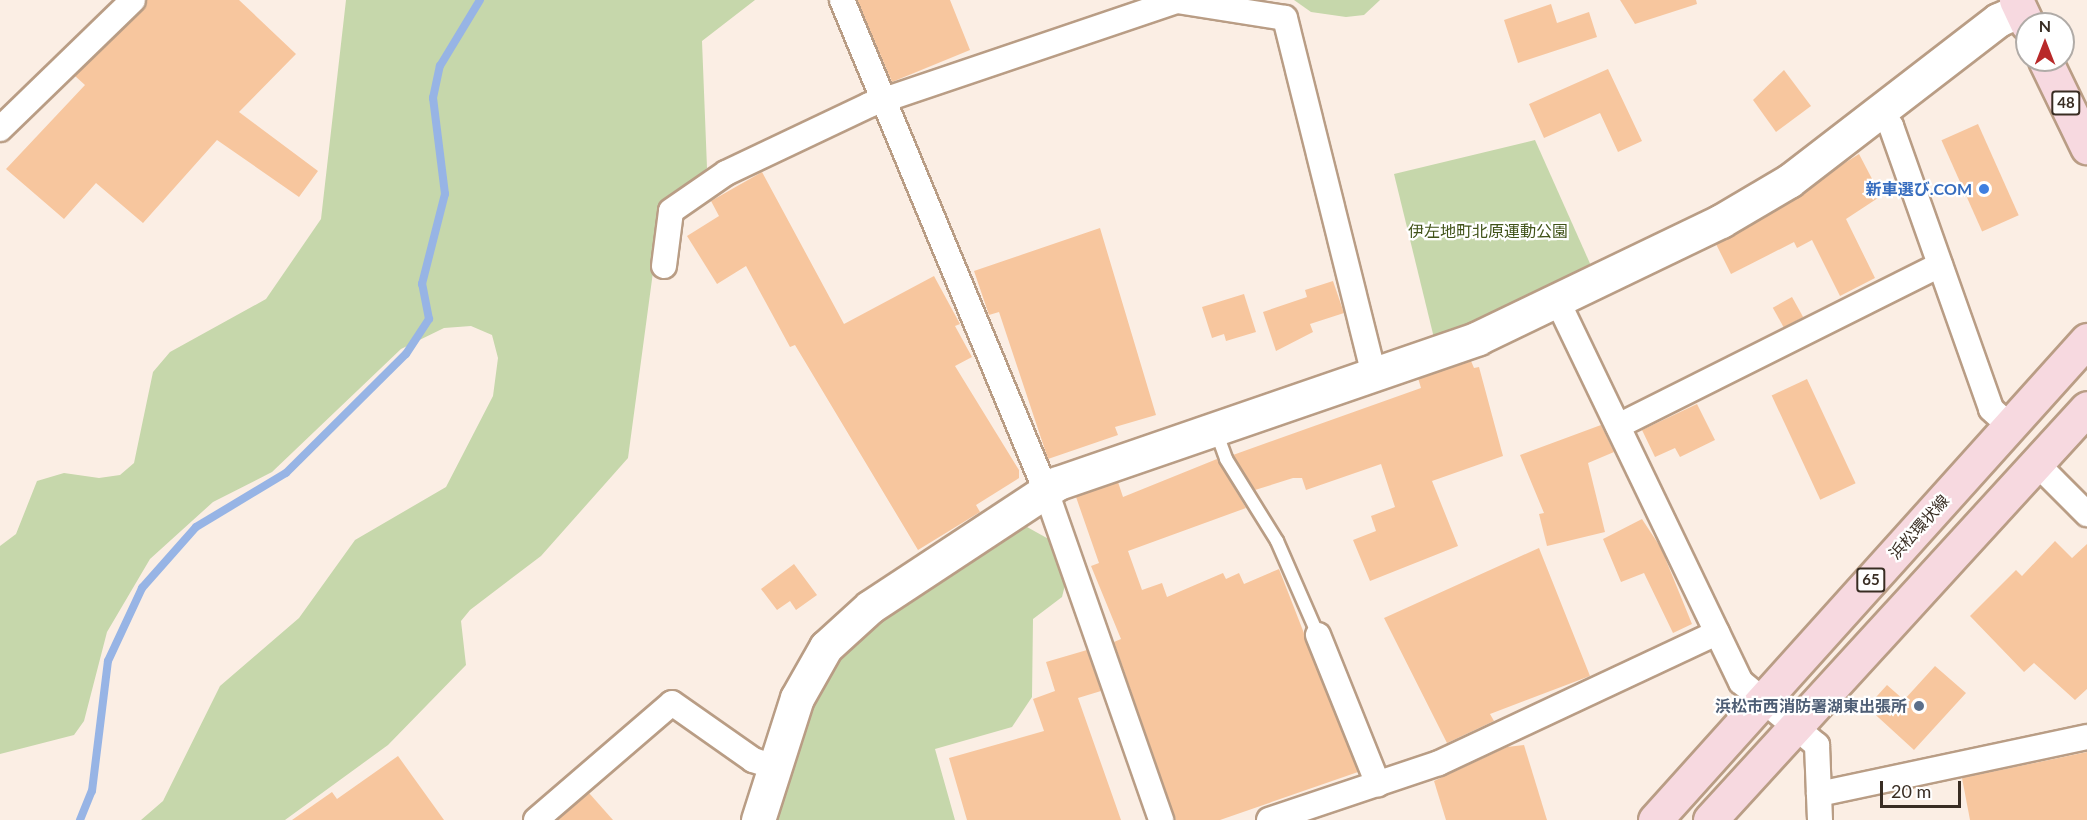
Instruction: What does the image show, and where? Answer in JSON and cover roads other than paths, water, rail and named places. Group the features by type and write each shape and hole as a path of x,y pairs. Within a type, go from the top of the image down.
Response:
{"main road":[{"name":"48","path":"2051,72 2087,147"},
{"name":"浜松環状線","path":"1655,820 2087,340"},
{"path":"1710,820 2087,408"}],"street":[{"path":"0,129 133,0"},
{"path":"842,0 1046,491 1161,820"},
{"path":"664,266 671,212 726,173 884,100 1177,1 1285,18 1373,372"},
{"path":"758,820 809,671 846,625 1046,491 1215,427 1478,338 1557,300 1757,201 1880,111 1998,20 2021,11"},
{"path":"1880,111 1891,126 1991,409 2010,426"},
{"path":"1618,426 1940,264"},
{"path":"1557,300 1741,682 1817,745 1820,820"},
{"path":"2037,464 2087,514"},
{"path":"1269,820 1439,763 1717,633"},
{"path":"1318,635 1378,784"},
{"path":"536,820 672,703 753,760 775,767"},
{"path":"1819,794 2087,737"}],"lane":[{"path":"1215,427 1226,459 1276,541 1318,635"}],"waterway":[{"path":"80,820 92,791 108,661 142,588 196,527 286,473 406,354 429,319 422,284 445,194 433,98 440,66 480,0"}],"place":[{"name":"新車選び.COM","path":"1984,189"},
{"name":"浜松市西消防署湖東出張所","path":"1919,706"}],"park label":[{"name":"伊左地町北原運動公園","path":"1488,231"}]}
